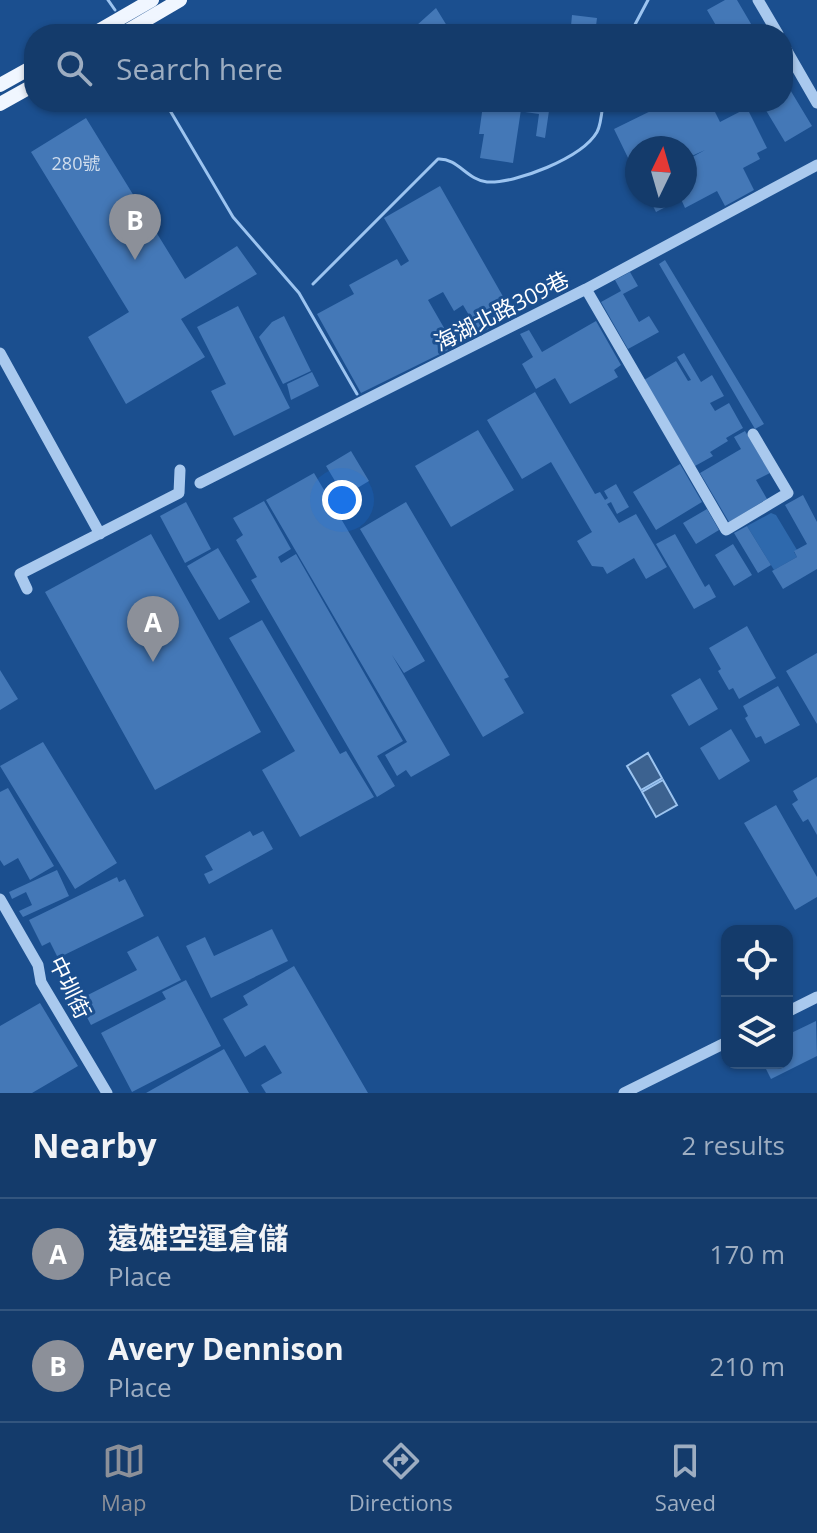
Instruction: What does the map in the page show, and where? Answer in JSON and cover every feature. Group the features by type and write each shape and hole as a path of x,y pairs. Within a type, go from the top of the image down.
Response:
{"main road":[{"path":"110,24 152,0"},
{"path":"139,24 180,0"},
{"path":"0,85 24,72"},
{"path":"0,104 24,91"}],"street":[{"path":"758,0 772,24"},
{"path":"793,61 817,103"},
{"name":"海湖北路309巷","path":"200,483 586,289 817,165"},
{"path":"586,289 726,530 788,493 753,434"},
{"path":"0,353 100,534"},
{"path":"27,589 20,574 179,493 180,470"},
{"name":"中圳街","path":"0,899 38,965 41,982 107,1093"},
{"path":"793,1009 817,997"},
{"path":"624,1093 721,1045"}],"shaded area":[{"path":"771,513 776,515 797,550 794,552 797,557 774,570 747,526"},
{"path":"648,753 662,778 641,790 627,766"},
{"path":"663,780 677,805 656,817 642,792"}],"building":[{"path":"725,0 737,0 751,24 715,24 707,10"},
{"path":"436,8 446,24 418,24"},
{"path":"572,15 597,18 596,24 571,24"},
{"path":"793,95 812,126 785,142 767,112 793,112"},
{"path":"482,112 521,112 513,163 480,158 484,134 479,134"},
{"path":"525,112 549,112 545,138 536,136 539,114"},
{"path":"649,112 715,112 720,122 739,112 749,112 767,148 757,153 760,159 743,168 754,190 725,206 717,191 697,202 697,154 705,150 697,154 697,136 625,136 625,152 614,129"},
{"path":"86,118 185,279 237,246 257,274 181,319 205,357 126,404 88,337 129,312 31,152"},
{"path":"440,186 513,314 480,334 463,305 454,311 443,292 428,300 447,333 441,336 448,350 361,393 317,314 354,294 349,285 397,259 401,266 409,261 384,218"},
{"path":"665,260 764,424 755,429 659,264"},
{"path":"630,272 638,286 623,294 639,322 649,316 659,332 628,349 601,302 621,291 615,280"},
{"path":"238,306 290,408 234,436 211,391 226,384 197,327"},
{"path":"284,316 311,371 283,384 259,337 272,322"},
{"path":"596,321 621,365 614,370 618,377 570,404 555,378 536,389 522,364 533,357 520,334 529,330 542,352"},
{"path":"684,353 701,382 712,375 724,396 710,403 715,411 729,403 743,428 710,452 713,456 695,466 644,380 676,361 688,381 691,380 677,357"},
{"path":"312,372 319,386 291,400 287,384"},
{"path":"535,392 595,494 600,492 605,500 608,498 604,491 616,484 629,507 617,514 611,502 607,504 619,523 636,514 667,567 646,579 634,558 607,574 603,567 592,566 577,541 592,532 551,462 522,479 487,420"},
{"path":"478,430 514,490 451,527 415,466"},
{"path":"745,431 770,473 756,480 767,499 729,522 700,473 741,449 734,437"},
{"path":"351,451 369,481 344,496 326,466"},
{"path":"680,464 702,502 656,530 633,492"},
{"path":"314,473 425,661 404,673 392,655 450,755 411,777 406,770 397,776 385,755 407,742 266,500"},
{"path":"803,495 817,522 817,569 783,589 772,571 797,557 794,551 807,544 785,505"},
{"path":"264,501 291,549 278,557 281,563 296,554 403,741 377,756 395,786 377,797 251,580 257,577 236,540 243,535 233,518"},
{"path":"186,502 211,549 185,563 160,516"},
{"path":"406,502 509,677 504,679 524,713 483,737 360,529"},
{"path":"707,509 719,530 696,544 683,523"},
{"path":"747,526 771,565 758,573 734,533"},
{"path":"151,534 261,732 155,790 45,592"},
{"path":"675,534 705,587 709,584 716,597 694,609 656,544"},
{"path":"733,544 752,575 734,586 715,555"},
{"path":"218,548 250,602 219,620 187,566"},
{"path":"262,620 340,754 346,751 374,797 300,837 262,770 295,751 229,638"},
{"path":"747,626 776,678 739,699 733,688 729,690 709,648"},
{"path":"817,653 817,724 786,671"},
{"path":"0,670 18,699 0,710"},
{"path":"700,678 718,709 689,726 671,695"},
{"path":"778,686 800,725 765,744 761,736 756,738 745,718 748,716 743,706"},
{"path":"731,729 750,761 719,780 700,748"},
{"path":"43,742 117,863 75,889 0,766"},
{"path":"817,777 817,835 808,819 803,822 792,804 798,800 793,791"},
{"path":"8,788 54,866 30,880 18,858 4,866 0,860 0,792"},
{"path":"776,805 817,877 817,897 795,910 744,823"},
{"path":"250,831 253,836 263,831 273,849 209,884 204,874 213,870 205,856"},
{"path":"57,870 69,896 23,917 19,911 32,905 26,892 12,899 9,892"},
{"path":"117,877 119,882 125,879 144,916 58,958 50,942 42,946 29,920"},
{"path":"272,929 288,961 211,998 186,946 205,937 214,956"},
{"path":"158,936 181,980 91,1025 78,1000 137,970 127,952"},
{"path":"294,966 368,1093 266,1093 261,1085 282,1073 265,1045 245,1057 223,1019 248,1005 243,996"},
{"path":"186,980 221,1046 132,1092 101,1033 166,999 162,992"},
{"path":"40,1003 78,1066 32,1093 0,1093 0,1026"},
{"path":"816,1021 817,1056 793,1068 793,1032"},
{"path":"224,1049 249,1093 146,1093"},
{"path":"766,1069 791,1069 771,1079"}],"waterway":[{"path":"108,0 115,10"},
{"path":"635,24 648,0"},
{"path":"171,112 233,217 299,293 357,394"},
{"path":"313,284 438,159 451,162 487,182 514,179 547,168 589,142 597,132 602,112"}],"place":[{"name":"Avery Dennison","path":"135,260"},
{"name":"遠雄空運倉儲","path":"153,662"}]}
